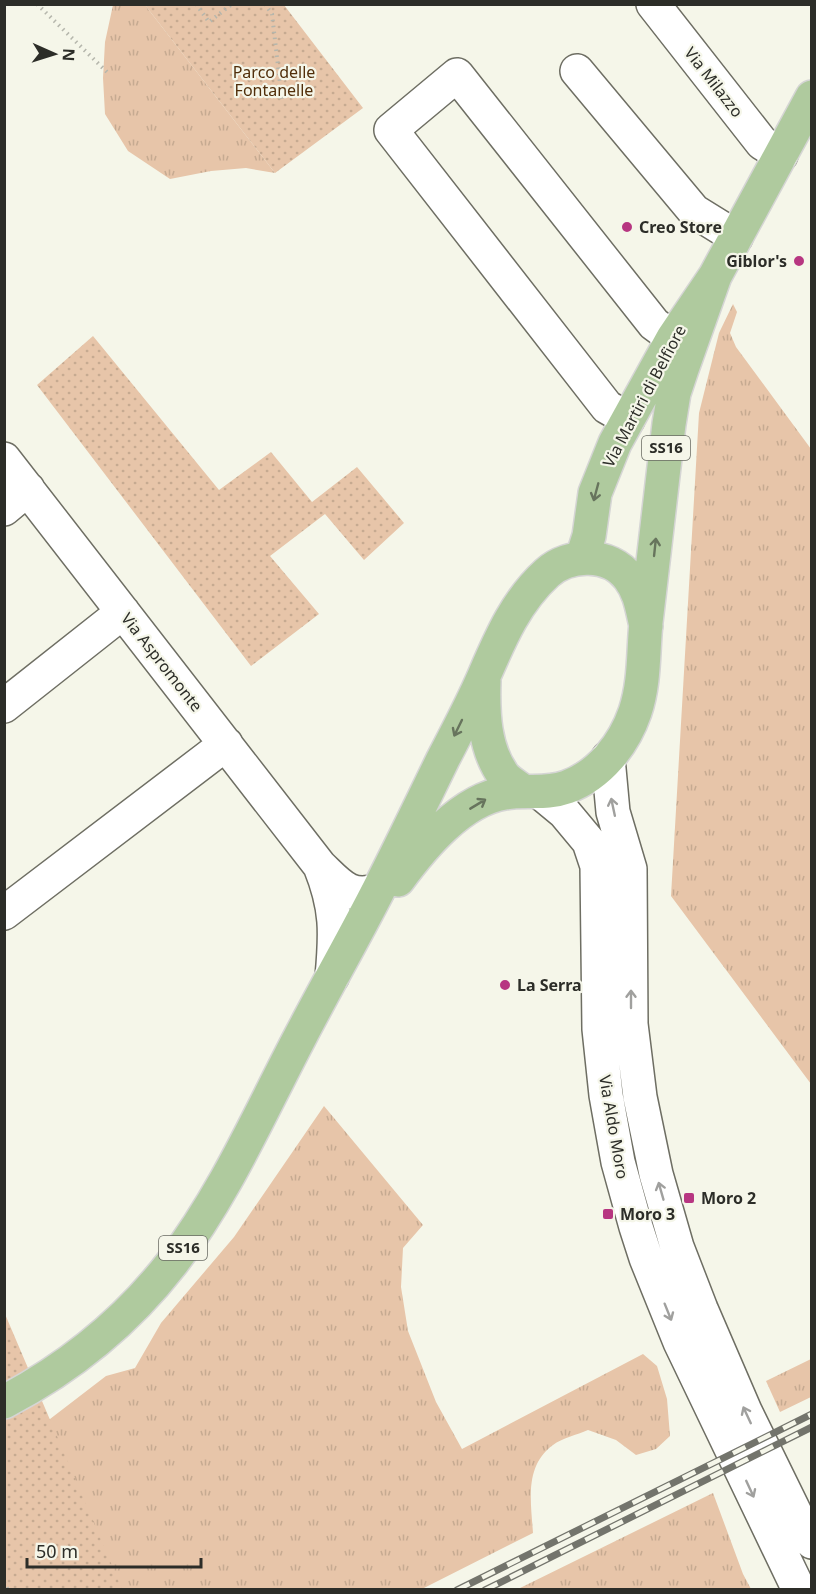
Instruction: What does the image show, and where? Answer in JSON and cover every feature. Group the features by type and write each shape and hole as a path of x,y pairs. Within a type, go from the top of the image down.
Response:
{"main road":[{"name":"Via Martiri di Belfiore","path":"646,626 640,596 628,576 617,566 603,560 582,558 589,536 595,494 601,474 628,419 673,338 715,276 781,154 804,131 812,97"},
{"name":"Via Martiri di Belfiore","path":"532,792 567,787 587,777 608,758 620,743 635,712 643,679 646,626 674,393 715,276"},
{"name":"SS16","path":"4,1402 45,1379 104,1335 128,1313 167,1270 192,1235 226,1178 378,890 484,676 504,630 532,588 549,571 564,562 582,558"},
{"name":"SS16","path":"484,676 483,708 486,734 494,759 506,778 532,792"},
{"name":"SS16","path":"299,1039 325,1002 376,910 413,860 439,831 457,816 494,795 532,792"}],"street":[{"name":"Via Milazzo","path":"653,4 762,143 781,154"},
{"path":"577,71 694,211 736,237"},
{"path":"628,419 607,407 391,130 457,75 654,324 673,338"},
{"name":"Via Aspromonte","path":"4,459 16,499 123,612 320,866 349,891 368,894 378,890"},
{"path":"4,706 123,612"},
{"path":"4,913 226,744"},
{"name":"Via Aldo Moro","path":"608,758 613,812 630,869 631,1024 640,1097 656,1174 677,1247 701,1309 745,1411 796,1517 812,1542"},
{"name":"Via Aldo Moro","path":"532,792 564,812 590,842 597,866 600,1040 606,1095 618,1162 624,1231 800,1590"},
{"name":"Via Aspromonte","path":"320,866 330,892 333,910 336,941 332,977"}],"path":[{"path":"38,4 107,72"},
{"path":"196,4 209,22 232,4"},
{"path":"265,4 272,14 282,101"},
{"path":"4,1582 8,1590"}],"green space":[{"path":"113,5 145,5 275,173 246,168 211,171 170,179 128,151 105,114 103,78 105,42"},
{"name":"Parco delle Fontanelle","path":"145,5 284,5 363,108 275,173"},
{"path":"733,304 737,312 730,333 736,347 811,449 811,1084 671,896 699,413 719,333"},
{"path":"93,336 219,490 271,452 312,502 357,467 404,523 364,560 325,514 270,556 319,614 251,666 37,385"},
{"path":"324,1106 423,1225 403,1248 401,1287 408,1331 436,1402 462,1449 643,1354 657,1366 667,1399 670,1436 656,1449 636,1455 616,1440 588,1430 553,1445 537,1463 533,1474 531,1497 533,1533 422,1589 29,1589 5,1449 50,1419 106,1376 135,1368 161,1323 234,1237"},
{"path":"5,1314 122,1589 5,1590"},
{"path":"811,1359 811,1397 780,1412 766,1381"},
{"path":"713,1493 743,1574 751,1589 518,1589"}],"railway":[{"path":"457,1590 812,1414"},
{"path":"485,1590 812,1427"}],"place":[{"name":"Creo Store","path":"627,227"},
{"name":"Giblor's","path":"799,261"},
{"name":"La Serra","path":"505,985"},
{"name":"Moro 2","path":"689,1198"},
{"name":"Moro 3","path":"608,1214"}]}
